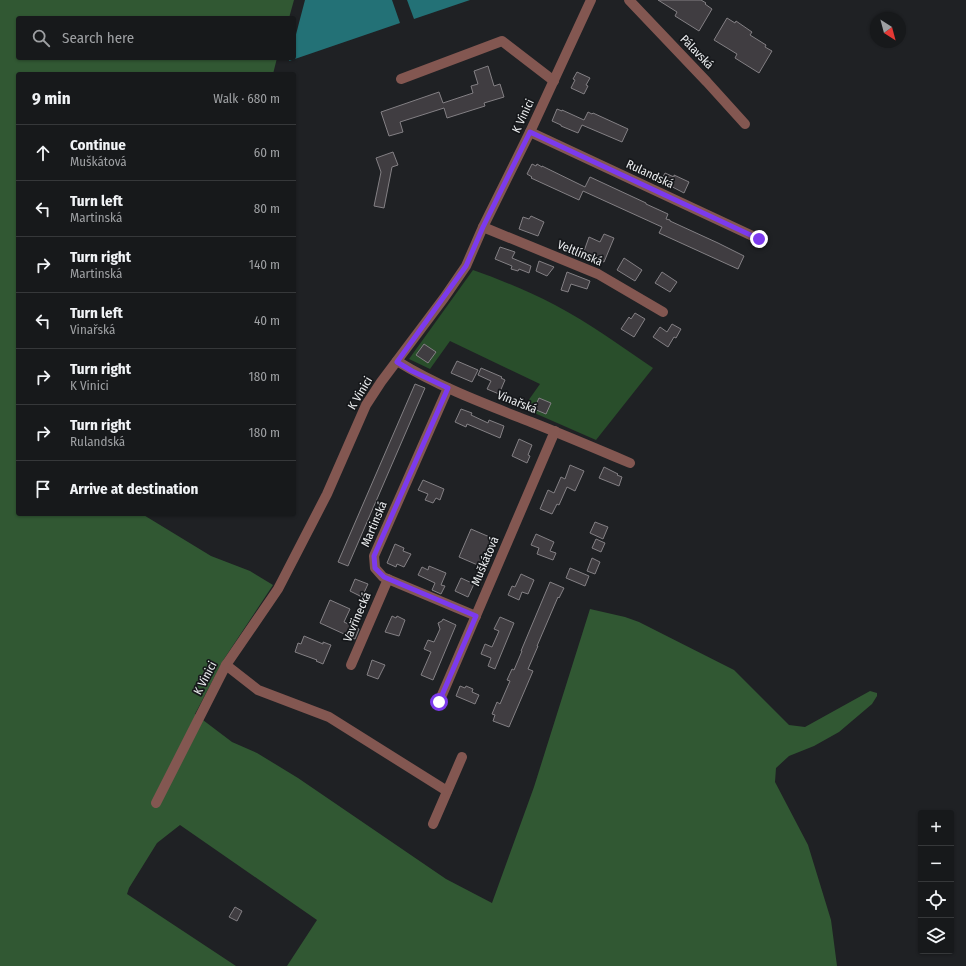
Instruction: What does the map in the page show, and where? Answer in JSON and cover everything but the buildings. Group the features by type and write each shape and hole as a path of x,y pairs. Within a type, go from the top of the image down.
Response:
{"street":[{"name":"K Vinici","path":"156,803 226,665 278,589 327,494 366,405 381,382 466,266 483,227 530,132 591,0"},
{"name":"Pálavská","path":"629,0 746,124"},
{"path":"401,79 502,41 554,81"},
{"name":"Rulandská","path":"530,132 759,239"},
{"name":"Veltlínská","path":"483,227 598,274 663,312"},
{"name":"Vinařská","path":"397,362 412,371 448,388 630,463"},
{"name":"Martinská","path":"448,388 374,556 375,568 388,579 476,616"},
{"name":"Muškátová","path":"439,702 555,431"},
{"name":"Vavřinecká","path":"351,665 388,579"},
{"path":"226,665 258,690 329,717 447,791"},
{"path":"433,824 462,757"}],"green space":[{"path":"0,0 294,0 290,16 16,16 16,60 276,60 274,72 16,72 16,516 145,516 211,556 250,571 273,585 224,659 195,714 232,742 257,753 298,778 446,879 492,903 534,787 590,609 625,617 639,622 734,670 789,725 805,727 870,691 877,693 877,696 872,704 839,732 814,746 789,756 776,768 775,782 808,845 831,920 837,966 287,966 317,920 180,825 157,843 129,888 127,894 236,966 0,966"},
{"path":"473,270 535,295 568,312 593,327 653,368 596,440 523,408 540,384 450,341 430,369 409,359"}],"water":[{"path":"305,0 392,0 400,23 296,59 296,34"},
{"path":"407,0 470,0 414,19"}],"route":[{"path":"439,702 476,616 384,577 375,568 374,556 448,388 412,371 397,362 466,266 483,227 530,132 759,239"}]}
